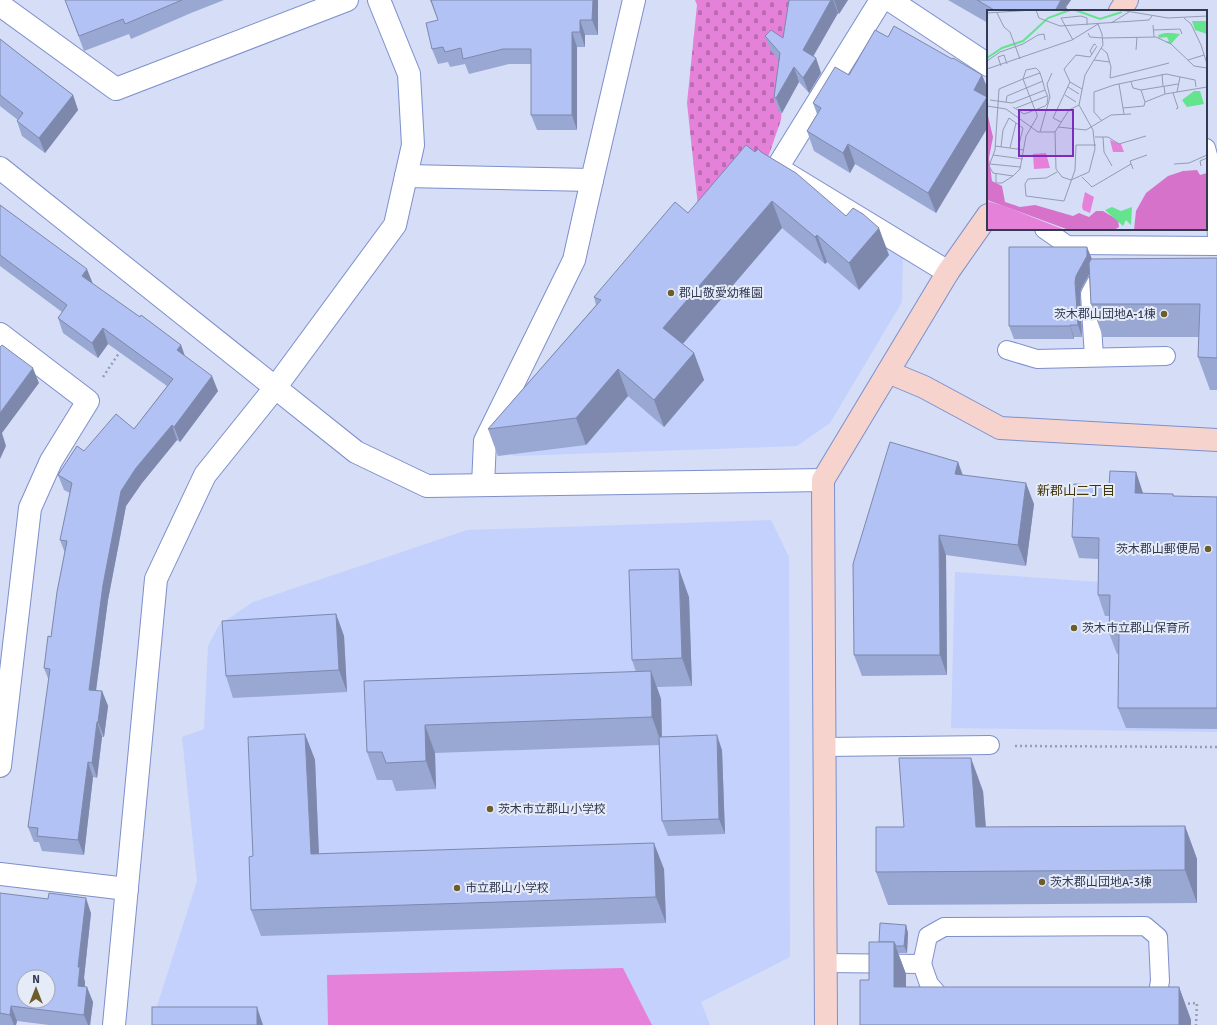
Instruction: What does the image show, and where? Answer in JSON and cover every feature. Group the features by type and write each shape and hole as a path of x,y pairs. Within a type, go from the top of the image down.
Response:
{"street":[{"path":"0,5 116,89 347,0"},
{"path":"114,1025 156,579 205,475 275,388 395,225 413,145 409,74 379,0"},
{"path":"483,485 486,441 574,260 634,0"},
{"path":"881,0 777,168 948,272"},
{"path":"890,0 987,64"},
{"path":"1121,10 1128,0"},
{"path":"0,168 356,452 427,486 823,480"},
{"path":"406,176 592,180"},
{"path":"826,1025 823,480 948,272 987,216"},
{"path":"0,334 88,401 51,461 30,508 0,766"},
{"path":"888,372 924,386 1000,428 1217,440"},
{"path":"0,874 126,889"}],"lane":[{"path":"1207,152 1213,173 1217,237"},
{"path":"1045,230 1067,245 1217,246"},
{"path":"1094,357 1090,294 1117,245"},
{"path":"1007,350 1037,358 1166,356"},
{"path":"824,747 990,746"},
{"path":"966,999 942,999 929,984 922,964 928,936 944,927 1145,926 1158,937 1160,981 1157,998 1125,998"},
{"path":"825,963 922,964"}],"path":[{"path":"88,401 122,348"},
{"path":"990,746 1217,748"}],"shaded area":[{"path":"756,166 903,253 902,302 830,423 797,446 514,456 493,440"},
{"name":"茨木市立郡山小学校","path":"771,520 789,557 790,957 701,1002 710,1025 151,1025 197,881 182,737 204,729 208,646 219,625 253,602 467,530"},
{"path":"955,572 1217,590 1217,732 951,728"}],"green space":[{"path":"695,0 790,0 781,120 766,163 698,206 687,103 697,5"},
{"path":"623,968 652,1025 328,1025 327,975"}],"building":[{"path":"65,0 182,0 125,24 123,19 79,36"},
{"path":"431,0 593,0 592,20 580,20 580,32 572,32 572,115 531,115 531,49 503,49 463,59 461,48 445,52 443,47 432,49 426,23 438,20"},
{"path":"789,0 831,0 803,50 816,58 803,78 794,67 776,98 774,97 780,53 765,36 771,30 783,38"},
{"path":"977,0 1061,0 1056,10 994,10"},
{"path":"894,26 982,75 974,90 987,97 928,193 848,144 843,153 807,131 821,108 813,103 835,67 849,75 875,30 888,37"},
{"path":"0,39 73,95 39,138 17,121 23,113 0,95"},
{"path":"746,145 755,152 758,149 796,173 846,216 853,208 863,214 879,228 849,263 817,235 815,237 772,201 663,328 694,353 654,400 618,369 576,418 488,429 601,300 594,297 675,202 688,213"},
{"path":"0,205 87,269 82,276 140,317 141,315 181,345 177,350 212,376 174,427 172,425 136,468 121,491 103,585 89,690 102,691 92,763 88,762 78,840 37,836 38,828 28,827 50,669 44,668 48,636 51,637 57,592 67,541 60,540 72,483 58,475 77,446 84,451 116,414 134,429 173,379 103,328 92,343 58,318 67,305 0,255"},
{"path":"1009,247 1087,247 1087,256 1076,276 1075,282 1078,325 1009,326"},
{"path":"1217,258 1217,358 1198,357 1200,304 1091,304 1089,263 1091,259"},
{"path":"2,345 33,368 0,413 0,347"},
{"path":"890,442 958,462 955,474 1026,483 1018,545 939,535 940,655 854,655 853,564"},
{"path":"1110,471 1136,472 1135,493 1217,497 1217,708 1118,708 1119,634 1109,633 1110,595 1098,595 1099,538 1072,537 1074,484 1109,486"},
{"path":"679,569 682,658 632,660 629,570"},
{"path":"336,614 339,670 226,676 222,621"},
{"path":"651,671 652,717 425,725 426,761 386,763 382,752 367,752 364,681"},
{"path":"305,734 311,854 654,843 656,897 251,910 249,857 253,856 248,737"},
{"path":"717,735 719,819 662,821 659,737"},
{"path":"899,758 971,758 976,827 1185,826 1185,870 876,872 876,827 904,827"},
{"path":"0,893 48,899 49,893 86,898 78,967 80,967 78,986 87,987 84,1015 35,1009 56,1009 56,969 16,969 16,1007 11,1006 10,1015 0,1013"},
{"path":"880,923 906,925 904,946 896,946 894,942 879,942"},
{"path":"869,942 894,942 894,987 1179,987 1179,1025 860,1025 860,980 869,980"},
{"path":"152,1007 257,1007 257,1025 152,1025"}],"place":[{"name":"郡山敬愛幼稚園","path":"671,293"},
{"name":"茨木郡山団地A-1棟","path":"1164,314"},
{"name":"茨木郡山郵便局","path":"1208,549"},
{"name":"茨木市立郡山保育所","path":"1074,628"},
{"name":"茨木市立郡山小学校","path":"490,809"},
{"name":"茨木郡山団地A-3棟","path":"1042,882"},
{"name":"市立郡山小学校","path":"457,888"}],"district":[{"name":"新郡山二丁目","path":"1076,491"}]}
